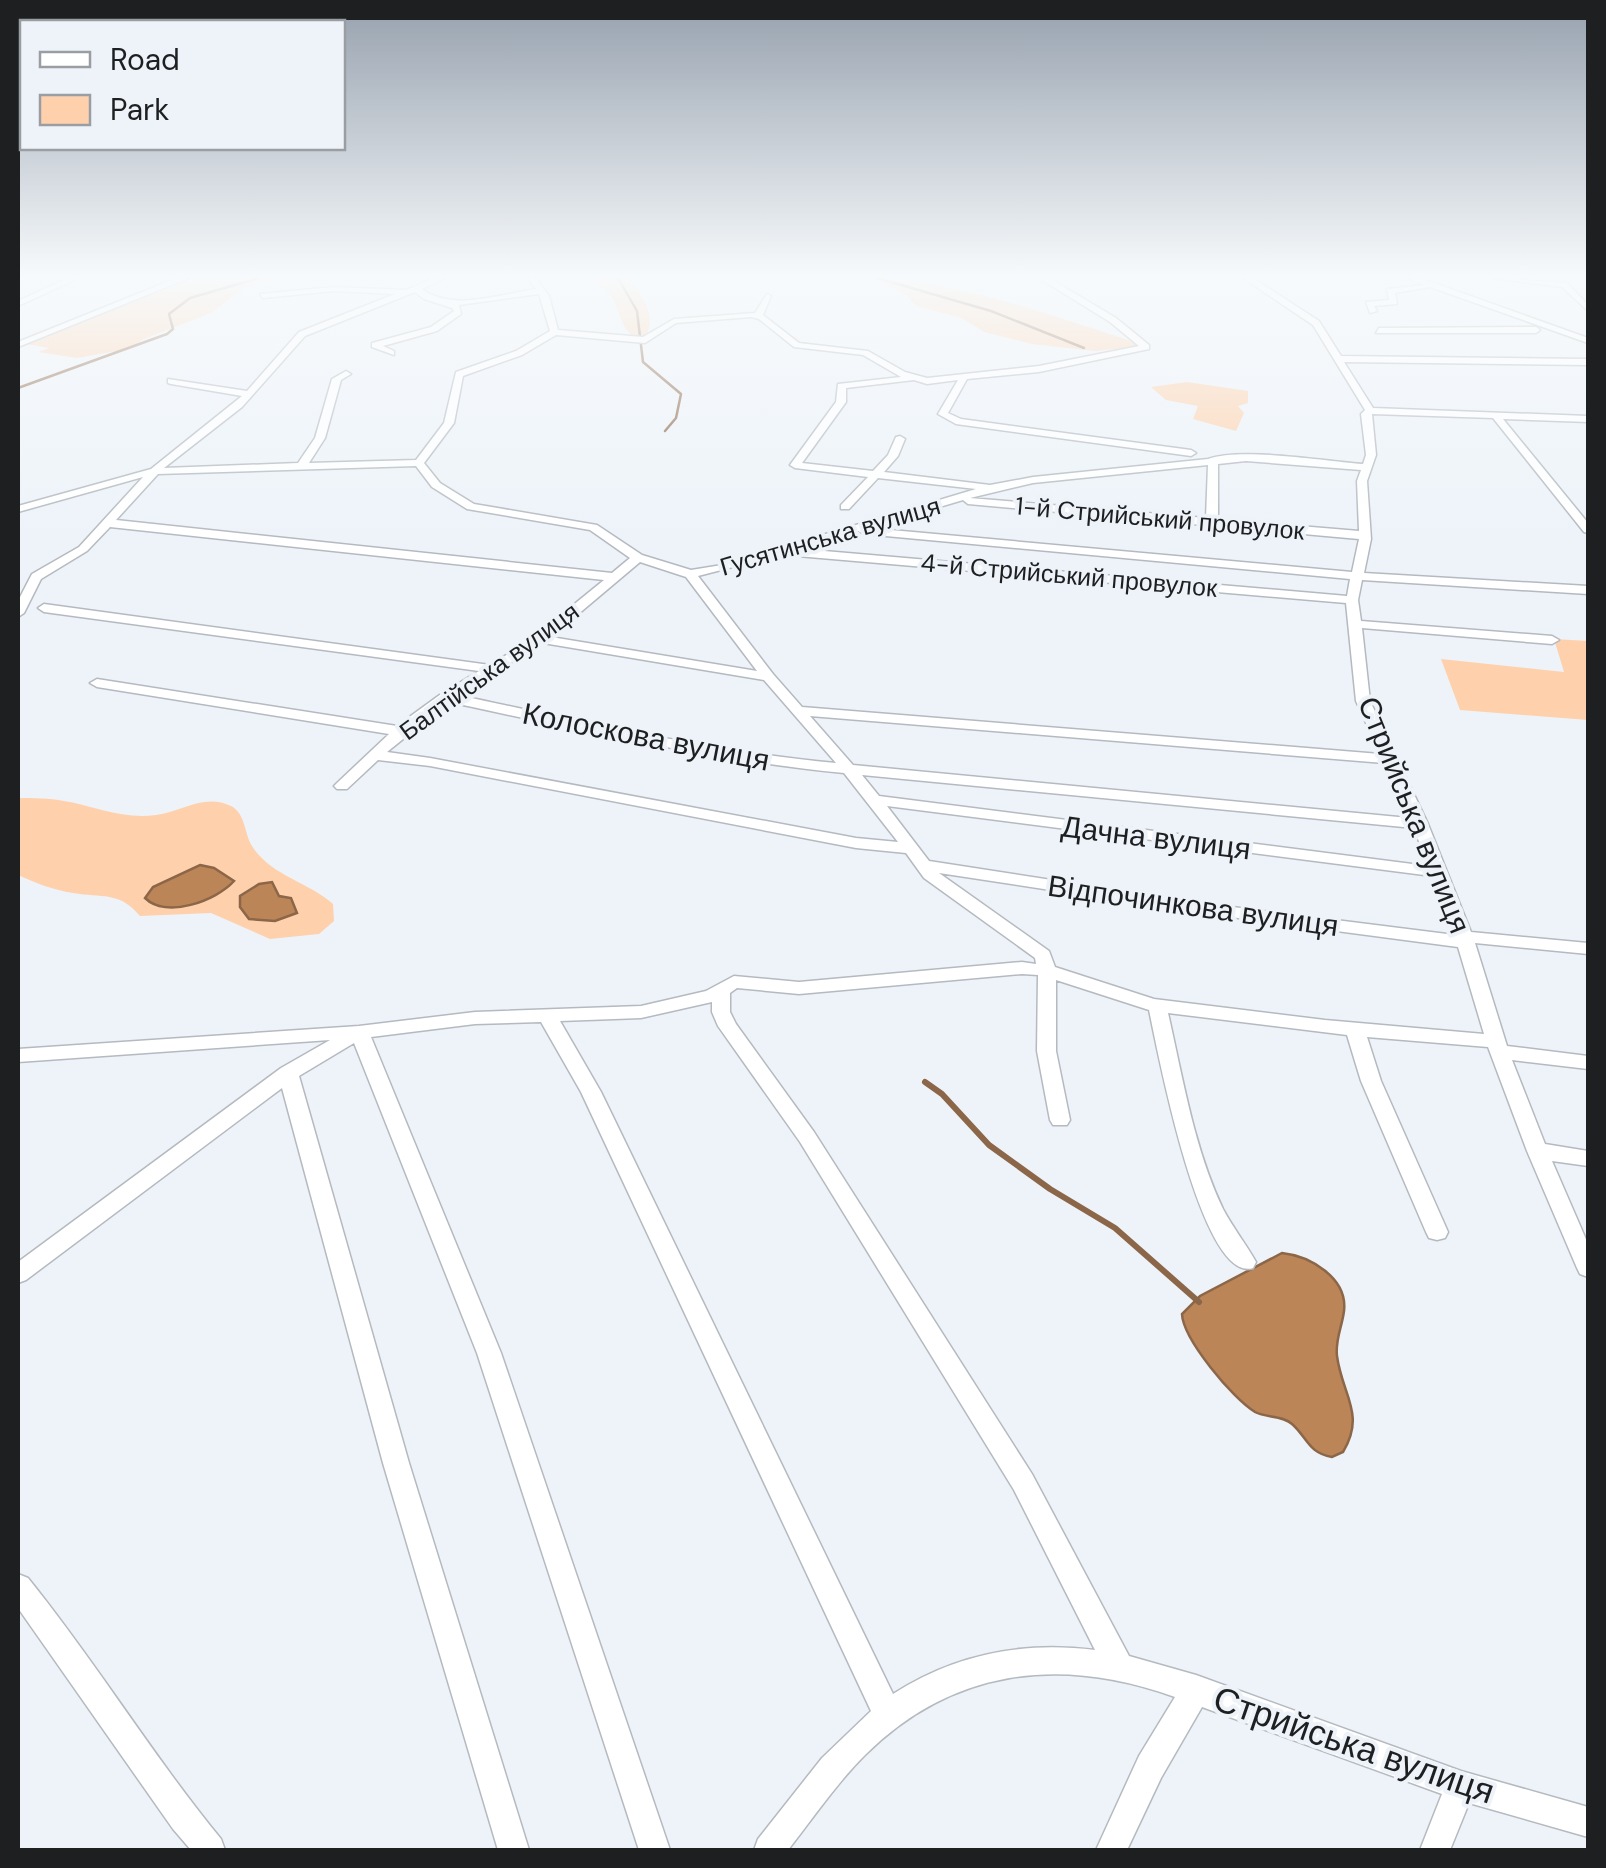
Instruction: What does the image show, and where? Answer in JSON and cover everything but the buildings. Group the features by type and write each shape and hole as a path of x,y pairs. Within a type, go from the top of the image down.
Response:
{"street":[{"path":"18,613 36,577 83,549 154,471 249,394 276,365"},
{"path":"18,509 154,471 419,463 449,423 459,374 484,365"},
{"path":"888,365 912,378 962,380 1049,365"},
{"name":"Стрийська вулиця","path":"1344,365 1370,411 1366,414 1371,455 1362,480 1366,536 1352,600 1363,701 1420,824 1465,939 1498,1047 1537,1152 1588,1268"},
{"path":"302,466 320,438 337,379 346,374"},
{"name":"Гусятинська вулиця","path":"912,378 841,386 841,402 794,462 803,467 991,488"},
{"path":"962,380 943,414 959,422 1118,446 1368,467"},
{"path":"171,381 249,394"},
{"path":"1370,411 1588,419"},
{"path":"1496,416 1588,530"},
{"path":"844,507 877,473 900,440"},
{"path":"991,488 1089,471 1246,458"},
{"path":"1212,522 1213,460"},
{"name":"Гусятинська вулиця","path":"419,463 436,485 470,507 578,522 606,533 638,558 690,574 787,551 991,488"},
{"path":"18,500 57,495"},
{"name":"1-й Стрийський провулок","path":"955,500 1366,536"},
{"path":"109,523 613,577"},
{"path":"854,530 1358,576 1588,590"},
{"name":"4-й Стрийський провулок","path":"787,551 1352,600"},
{"name":"Балтійська вулиця","path":"342,786 400,731 446,696 540,640 638,558"},
{"path":"690,574 768,677 847,767 922,865 960,899 1032,946 1049,968 1098,990 1157,1005 1498,1047 1588,1062"},
{"path":"44,608 492,669"},
{"path":"1356,624 1552,640"},
{"path":"540,640 768,677"},
{"path":"97,684 400,731"},
{"name":"Колоскова вулиця","path":"446,696 787,763 1420,824"},
{"path":"798,711 1390,760"},
{"path":"377,756 430,762 856,843 907,848"},
{"name":"Дачна вулиця","path":"874,800 1439,872"},
{"name":"Відпочинкова вулиця","path":"922,865 1201,908 1465,939 1588,948"},
{"path":"18,1055 359,1032 475,1018 649,1011 721,992 734,982 800,988 1049,968"},
{"path":"1049,968 1045,988 1050,1015 1046,1042 1060,1120"},
{"path":"721,992 721,1012 727,1026 806,1137 1023,1482 1119,1666"},
{"path":"1157,1005 1208,1201 1222,1232 1245,1262"},
{"path":"547,1015 590,1092 888,1715"},
{"path":"18,1274 288,1073 359,1032"},
{"path":"359,1032 488,1353 655,1850"},
{"path":"1356,1032 1372,1082 1437,1232"},
{"path":"288,1073 362,1348 514,1850"},
{"path":"1537,1152 1588,1158"},
{"path":"18,1587 64,1642 184,1820 210,1850"},
{"name":"Стрийська вулиця","path":"769,1850 843,1756 888,1715 934,1686 997,1665 1059,1658 1119,1666 1196,1689 1461,1786 1588,1822"},
{"path":"1111,1850 1150,1768 1196,1689"},
{"path":"1435,1850 1461,1786"}],"green space":[{"path":"1187,382 1248,391 1248,403 1238,406 1244,413 1236,431 1193,419 1198,406 1166,400 1151,387"},
{"path":"1554,639 1588,641 1588,720 1460,710 1441,659 1564,672"},
{"path":"18,798 58,800 132,816 156,815 202,802 231,806 260,856 333,904 334,921 319,934 270,939 211,913 140,916 117,899 66,892 38,883 18,875"}],"shaded area":[{"path":"200,865 214,868 234,881 191,905 165,907 145,898 153,887"},
{"path":"272,882 279,896 291,898 297,913 275,921 249,919 240,907 240,896 259,884"},
{"path":"1282,1253 1325,1271 1344,1299 1337,1356 1353,1415 1350,1439 1343,1452 1332,1457 1313,1448 1288,1421 1259,1414 1246,1405 1211,1368 1191,1338 1182,1314 1200,1296"}],"waterway":[{"path":"18,388 81,365"},
{"path":"647,365 681,394 676,418 665,431"},
{"path":"925,1082 942,1094 989,1145 1050,1189 1115,1228 1199,1302"}]}
